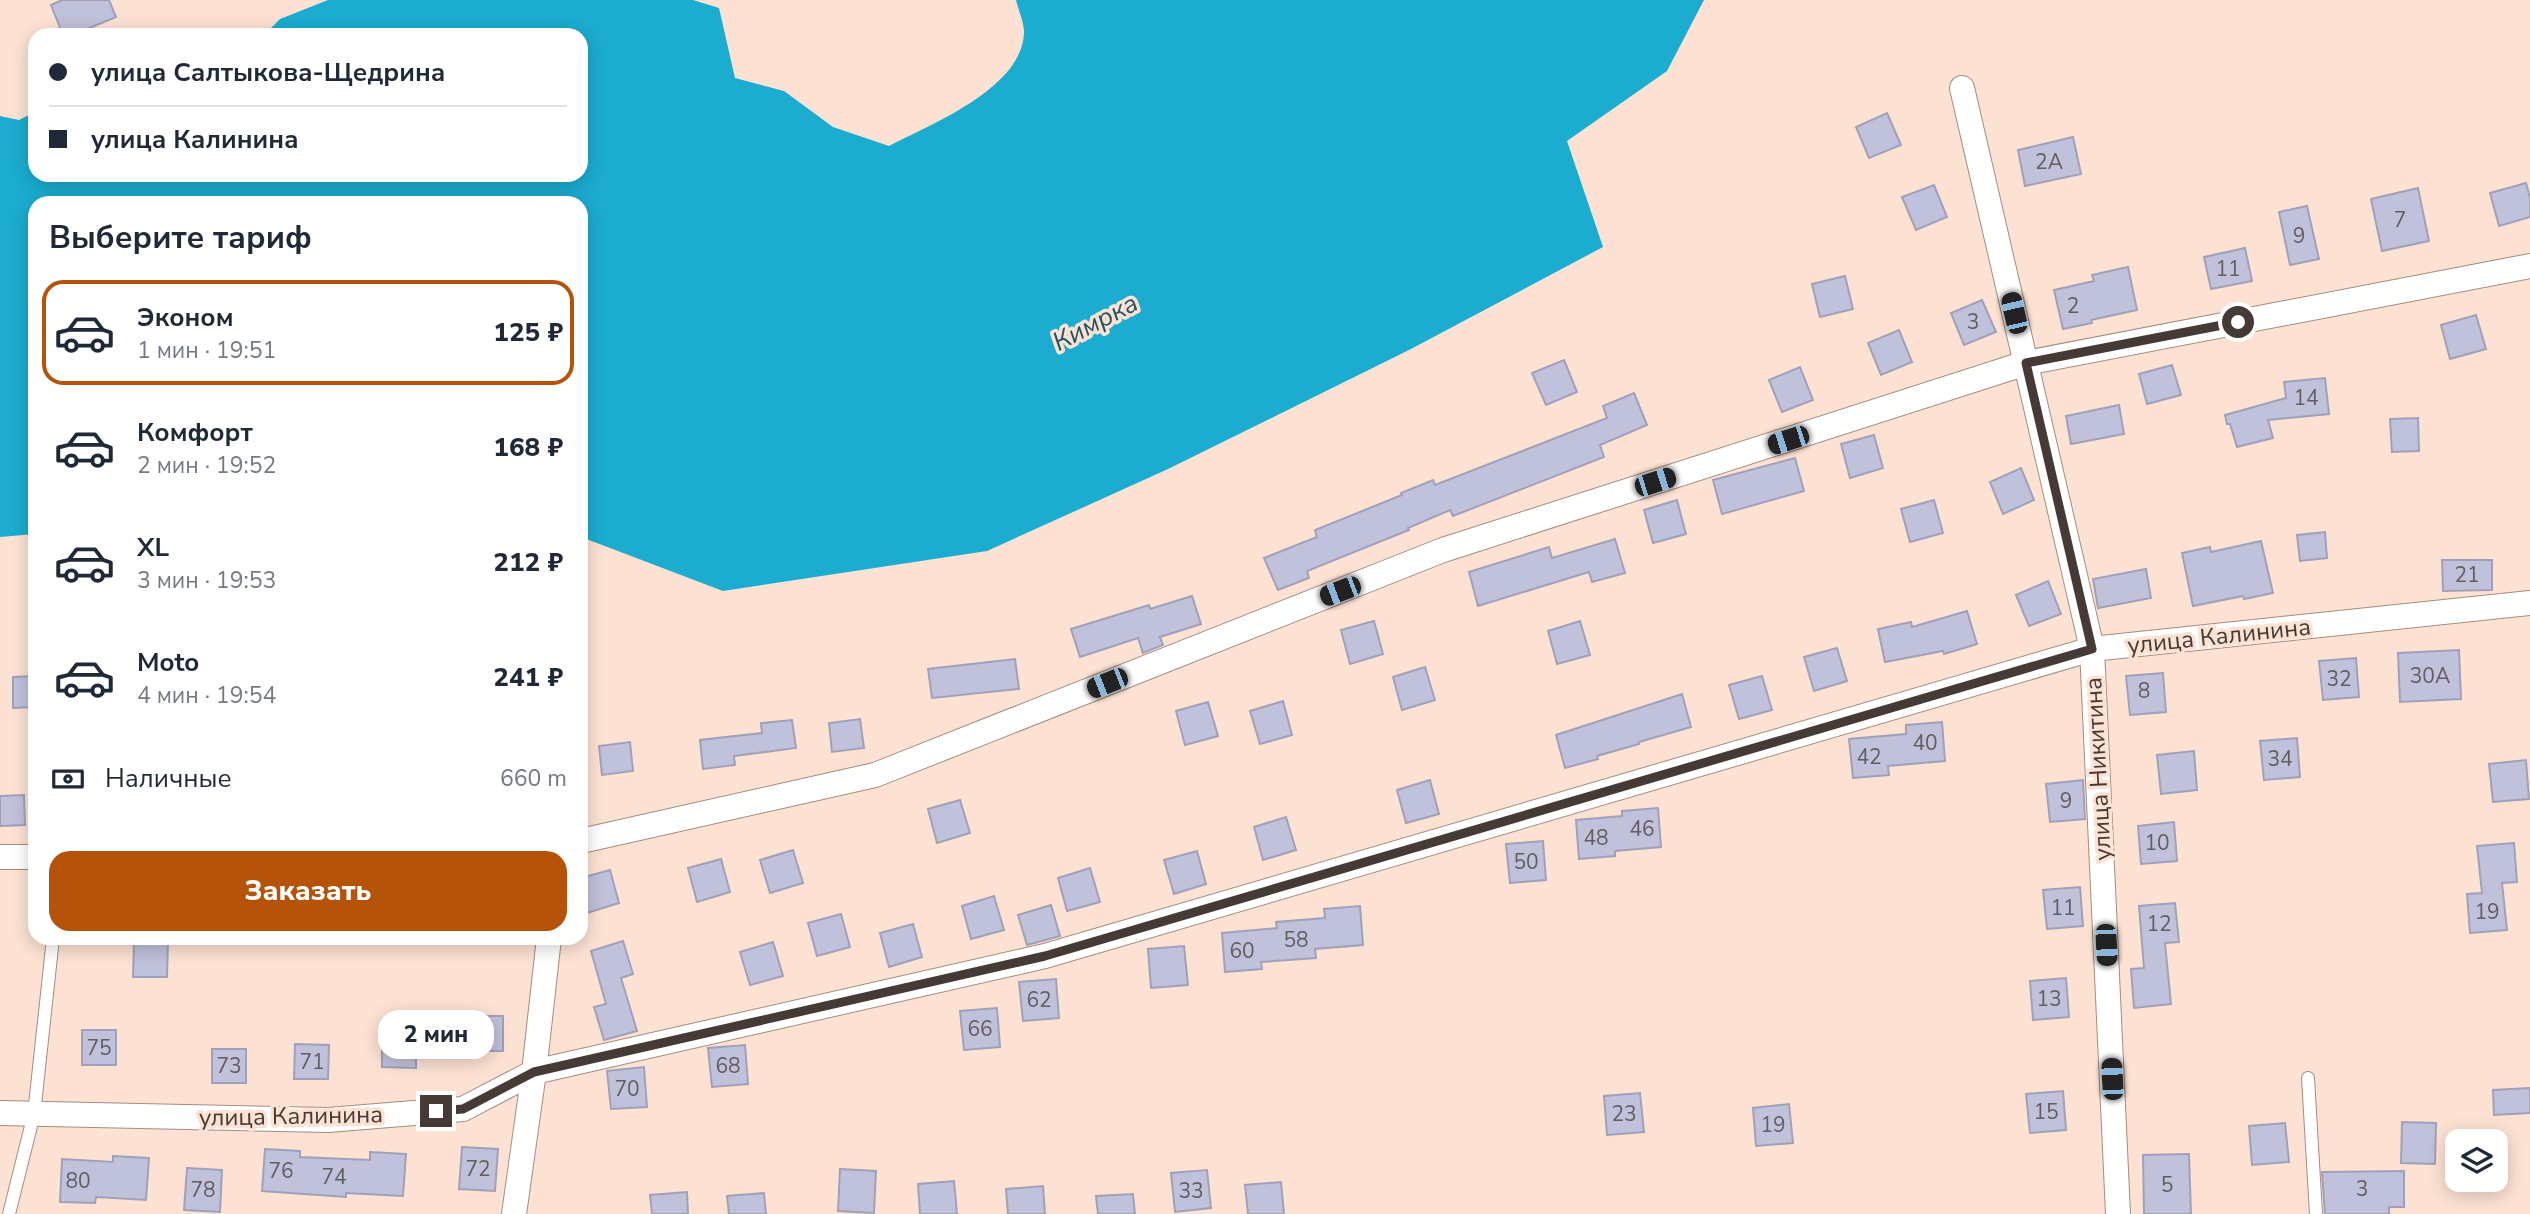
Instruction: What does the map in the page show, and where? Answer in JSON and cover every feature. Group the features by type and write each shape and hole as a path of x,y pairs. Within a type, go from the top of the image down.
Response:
{"street":[{"name":"улица Никитина","path":"1962,88 2092,649 2118,1214"},
{"path":"588,839 875,775 1443,550 2026,363 2530,265"},
{"name":"улица Калинина","path":"0,1113 328,1120 463,1109 534,1072 1045,956 2092,649 2530,603"},
{"path":"0,857 28,857"},
{"path":"513,1214 534,1072 548,945"}],"lane":[{"path":"9,1214 34,1114 51,945"},
{"path":"2308,1079 2316,1214"}],"water":[{"name":"Кимрка","path":"328,0 693,0 719,8 735,78 784,91 833,127 889,146 972,102 1008,70 1020,52 1024,32 1016,0 1704,0 1667,71 1567,141 1603,247 1409,350 1168,469 987,551 723,591 588,540 588,196 28,196 28,535 0,537 0,116 19,120 28,116 28,182 588,182 588,28 271,28 280,19"}],"building":[{"path":"62,0 109,0 116,17 90,28 60,28 51,5"},
{"path":"1887,113 1901,145 1869,158 1856,127"},
{"path":"2073,137 2081,174 2025,186 2018,150"},
{"path":"2526,183 2530,198 2530,217 2499,226 2490,193"},
{"path":"1934,185 1947,217 1916,230 1902,197"},
{"path":"2418,188 2429,241 2382,251 2371,199"},
{"path":"2307,206 2319,259 2290,265 2279,212"},
{"path":"2245,248 2252,281 2211,289 2204,257"},
{"path":"2128,267 2137,310 2063,329 2054,290 2094,281 2092,275"},
{"path":"1845,276 1853,309 1820,317 1812,284"},
{"path":"1982,300 1996,332 1964,345 1951,313"},
{"path":"2476,315 2486,349 2450,359 2441,325"},
{"path":"1899,330 1912,362 1881,375 1868,343"},
{"path":"1564,360 1577,392 1546,405 1532,373"},
{"path":"2172,365 2181,395 2147,404 2139,374"},
{"path":"1800,367 1813,400 1782,412 1769,380"},
{"path":"2325,378 2329,414 2268,420 2273,438 2237,447 2225,415 2286,398 2284,382"},
{"path":"1634,393 1647,425 1600,445 1604,457 1453,516 1450,510 1408,528 1409,530 1307,571 1309,578 1278,590 1264,558 1317,537 1315,530 1402,495 1401,493 1433,480 1435,485 1607,418 1603,406"},
{"path":"2119,405 2124,434 2071,444 2066,416"},
{"path":"2418,418 2419,451 2392,452 2390,419"},
{"path":"1874,435 1883,468 1850,478 1841,444"},
{"path":"1795,458 1804,491 1722,514 1713,480"},
{"path":"2021,468 2034,500 2003,514 1990,482"},
{"path":"1677,500 1686,534 1653,543 1644,510"},
{"path":"1934,500 1943,533 1910,542 1901,509"},
{"path":"2325,532 2327,558 2300,561 2297,535"},
{"path":"1615,539 1625,573 1592,582 1589,572 1478,606 1469,572 1549,547 1552,558"},
{"path":"2261,541 2273,593 2193,606 2182,553 2210,547 2211,552"},
{"path":"2442,560 2492,560 2492,590 2443,591"},
{"path":"2146,569 2151,598 2098,608 2093,579"},
{"path":"2048,581 2061,614 2029,626 2016,595"},
{"path":"1192,596 1201,624 1160,637 1163,645 1143,653 1138,638 1080,657 1071,629 1149,605 1150,609"},
{"path":"1967,611 1977,644 1944,654 1943,651 1885,662 1878,629 1911,622 1912,627"},
{"path":"1374,621 1383,654 1350,664 1341,630"},
{"path":"1580,621 1590,655 1557,664 1548,631"},
{"path":"1837,648 1847,681 1814,691 1804,657"},
{"path":"2459,650 2461,699 2400,702 2398,653"},
{"path":"2356,658 2359,697 2323,700 2319,661"},
{"path":"1015,659 1019,689 932,698 928,669"},
{"path":"1425,667 1435,700 1402,710 1393,677"},
{"path":"2163,673 2166,712 2130,715 2126,676"},
{"path":"28,676 28,707 13,708 13,677"},
{"path":"1762,676 1772,710 1739,719 1729,685"},
{"path":"1682,694 1691,727 1565,768 1556,735"},
{"path":"1283,701 1292,735 1260,744 1250,711"},
{"path":"1208,702 1218,736 1185,745 1176,711"},
{"path":"860,719 864,748 832,752 829,723"},
{"path":"792,720 796,748 734,756 735,765 703,769 700,740 762,733 761,723"},
{"path":"1942,722 1945,761 1888,766 1889,775 1853,778 1849,739 1906,734 1906,725"},
{"path":"2297,738 2300,777 2264,780 2260,741"},
{"path":"630,742 633,771 602,775 599,746"},
{"path":"2194,751 2197,790 2161,794 2157,755"},
{"path":"2526,760 2529,799 2493,802 2489,764"},
{"path":"1430,780 1439,814 1406,823 1397,790"},
{"path":"2083,780 2085,819 2050,822 2046,784"},
{"path":"24,795 25,825 0,826 0,796"},
{"path":"960,800 970,833 937,843 928,809"},
{"path":"1658,808 1661,847 1615,851 1615,856 1579,859 1576,820 1622,816 1622,811"},
{"path":"1286,817 1296,850 1263,860 1254,827"},
{"path":"2174,822 2177,861 2141,864 2138,826"},
{"path":"1543,841 1546,880 1510,883 1506,844"},
{"path":"2514,843 2517,882 2502,883 2507,930 2470,933 2467,894 2482,893 2477,846"},
{"path":"793,850 803,883 770,893 760,860"},
{"path":"1197,851 1206,884 1174,894 1164,860"},
{"path":"721,859 730,892 697,902 688,868"},
{"path":"1090,868 1100,902 1067,911 1058,878"},
{"path":"610,870 619,903 588,913 588,876"},
{"path":"2080,887 2083,926 2047,929 2043,890"},
{"path":"994,896 1004,930 971,939 962,906"},
{"path":"2175,903 2179,942 2165,943 2171,1004 2134,1008 2131,969 2144,968 2139,906"},
{"path":"1051,905 1060,936 1027,945 1018,915"},
{"path":"1360,906 1363,945 1315,949 1316,958 1261,962 1262,969 1225,972 1222,933 1277,928 1276,922 1325,918 1324,909"},
{"path":"841,914 850,947 817,956 808,923"},
{"path":"913,924 922,957 889,967 880,933"},
{"path":"623,941 633,974 621,978 637,1031 604,1040 594,1007 606,1004 591,951"},
{"path":"773,942 783,976 750,985 740,952"},
{"path":"134,945 168,945 167,977 133,977"},
{"path":"1184,946 1188,985 1151,988 1148,949"},
{"path":"2066,978 2069,1017 2033,1020 2030,981"},
{"path":"1056,979 1059,1018 1023,1021 1019,982"},
{"path":"997,1008 1000,1047 964,1050 960,1011"},
{"path":"469,1016 503,1016 503,1051 468,1051"},
{"path":"82,1030 116,1030 116,1065 82,1065"},
{"path":"382,1032 416,1033 416,1068 382,1067"},
{"path":"295,1044 329,1045 328,1079 294,1079"},
{"path":"745,1045 748,1084 712,1087 708,1048"},
{"path":"212,1049 246,1049 246,1083 212,1083"},
{"path":"644,1067 647,1107 611,1109 607,1071"},
{"path":"2530,1088 2530,1113 2494,1115 2493,1090"},
{"path":"2063,1091 2066,1130 2030,1133 2026,1094"},
{"path":"1640,1093 1644,1132 1607,1135 1604,1096"},
{"path":"1789,1104 1793,1143 1756,1146 1753,1108"},
{"path":"2402,1122 2436,1123 2435,1164 2401,1163"},
{"path":"2285,1123 2289,1162 2252,1165 2249,1126"},
{"path":"462,1147 498,1149 495,1191 459,1189"},
{"path":"265,1149 300,1151 300,1157 370,1160 370,1152 406,1154 403,1196 346,1193 346,1197 262,1191"},
{"path":"2189,1154 2191,1214 2144,1214 2143,1155"},
{"path":"113,1156 149,1158 146,1200 96,1197 95,1203 60,1202 62,1159 113,1162"},
{"path":"187,1168 222,1170 220,1212 184,1210"},
{"path":"840,1169 876,1171 874,1213 838,1211"},
{"path":"1207,1170 1211,1208 1175,1212 1171,1173"},
{"path":"2404,1171 2404,1207 2389,1207 2389,1214 2325,1214 2322,1172"},
{"path":"954,1181 957,1214 920,1214 918,1184"},
{"path":"1281,1182 1284,1214 1248,1214 1245,1185"},
{"path":"1043,1186 1045,1214 1008,1214 1006,1189"},
{"path":"687,1192 688,1214 652,1214 650,1195"},
{"path":"764,1193 766,1214 729,1214 727,1196"},
{"path":"1133,1194 1135,1214 1098,1214 1096,1196"}],"route":[{"path":"436,1111 463,1109 534,1072 1045,956 2092,649 2026,363 2238,322"}]}
